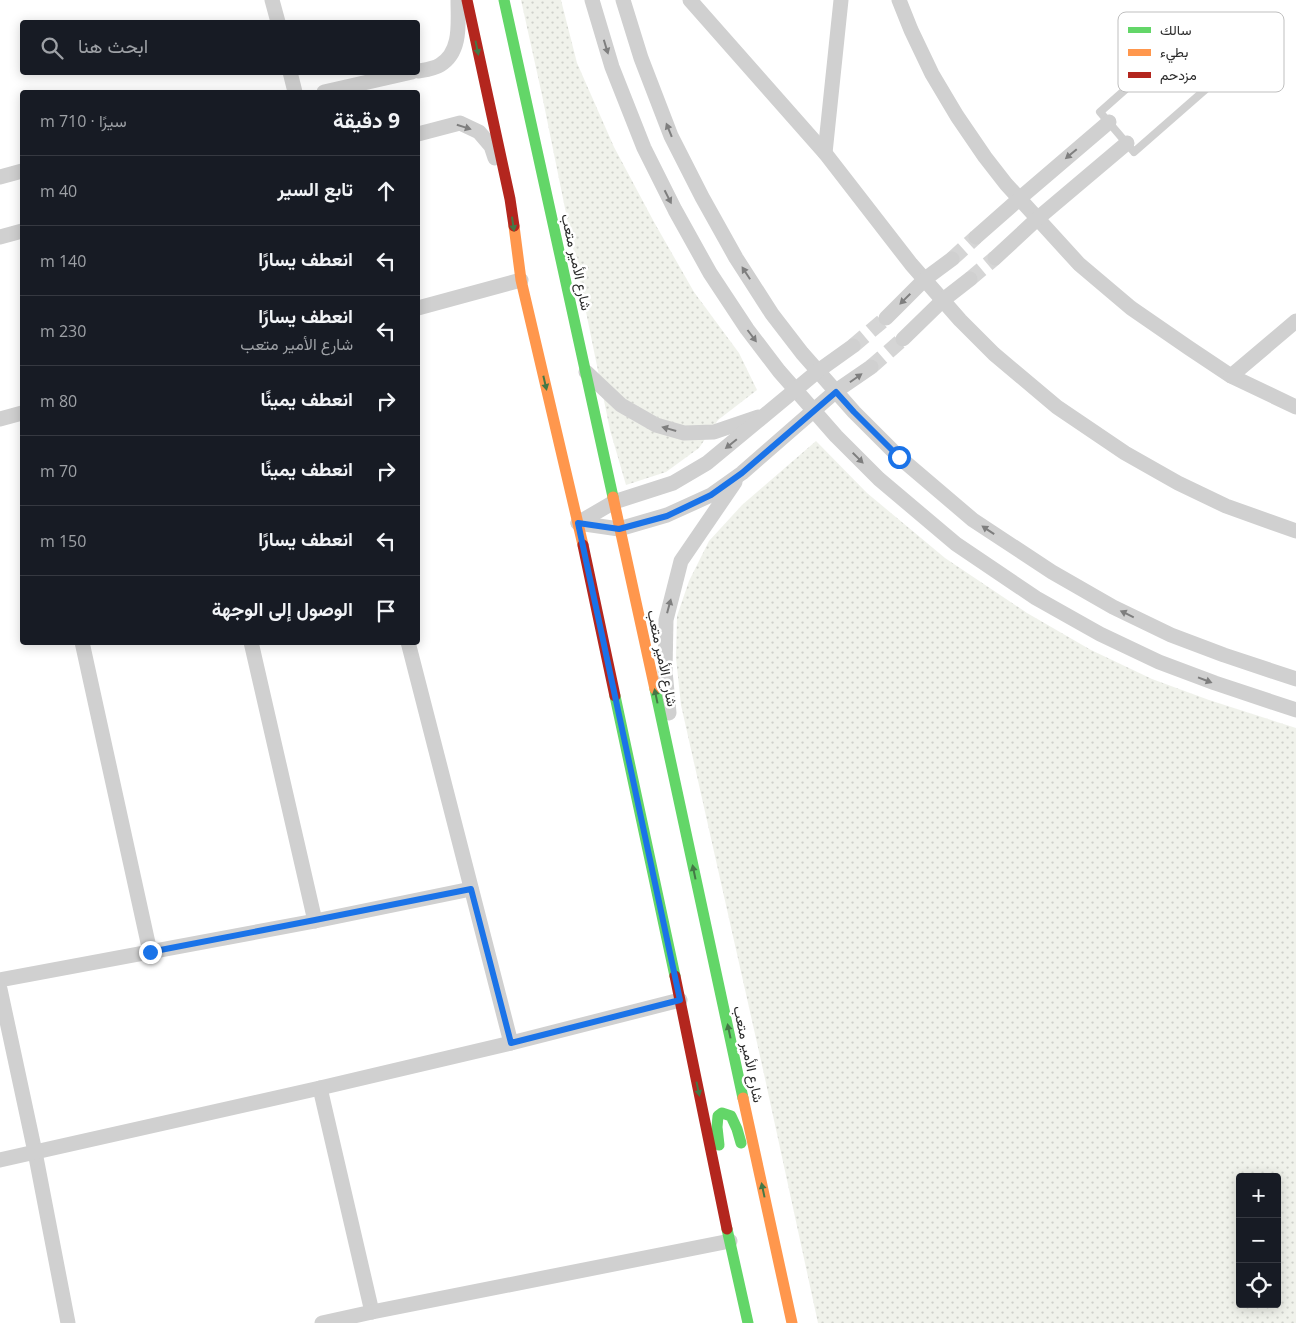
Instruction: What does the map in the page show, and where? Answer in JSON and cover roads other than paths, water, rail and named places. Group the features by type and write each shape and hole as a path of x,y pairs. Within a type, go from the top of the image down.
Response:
{"main road":[{"path":"467,0 510,200 521,280 578,523 748,1323"},
{"name":"شارع الأمير متعب","path":"504,0 791,1323"},
{"path":"730,1241 717,1127 718,1116 722,1112 731,1116 737,1129 759,1215 791,1323"}],"street":[{"path":"272,0 277,20"},
{"path":"420,71 439,66 449,58 457,43 458,0"},
{"path":"592,0 612,67 644,148 710,274 779,371 836,436 879,479 956,544 1036,598 1100,634 1159,662 1296,710"},
{"path":"623,0 641,58 671,136 736,258 772,314 854,412 899,457 973,520 1052,572 1113,607 1171,635 1296,679"},
{"path":"690,0 825,153 924,280 994,354 1057,407 1126,453 1178,483 1226,506 1296,531"},
{"path":"825,153 841,0"},
{"path":"899,0 932,74 957,116 1006,184 1079,264 1131,308 1188,348 1231,376 1296,407"},
{"path":"291,75 294,90"},
{"path":"333,90 399,75"},
{"path":"976,237 1108,122"},
{"path":"420,133 460,123 479,132 491,146 510,200"},
{"path":"995,258 1037,219 1127,143"},
{"path":"0,177 20,172"},
{"path":"0,237 20,232"},
{"path":"886,318 924,280 952,259"},
{"path":"903,339 943,300 970,279"},
{"path":"420,307 521,280"},
{"path":"1231,376 1296,321"},
{"path":"578,523 614,502 673,483 707,463 818,371 853,346"},
{"path":"677,794 665,671 666,620 682,561 715,500 742,473 836,392 871,367"},
{"path":"586,372 620,405 656,426 684,433 714,432 767,414"},
{"path":"0,419 20,414"},
{"path":"578,523 619,529 715,500"},
{"path":"83,645 150,952"},
{"path":"252,645 315,920"},
{"path":"409,645 511,1043"},
{"path":"0,980 471,889"},
{"path":"0,989 35,1152 68,1323"},
{"path":"0,1160 320,1088 511,1043 680,1000"},
{"path":"320,1088 372,1312"},
{"path":"322,1323 730,1241"}],"lane":[{"path":"1123,92 1100,112 1134,152 1203,92"}],"tunnel":[{"path":"952,259 976,237"},
{"path":"970,279 995,258"},
{"path":"853,346 886,318"},
{"path":"871,367 903,339"}]}
